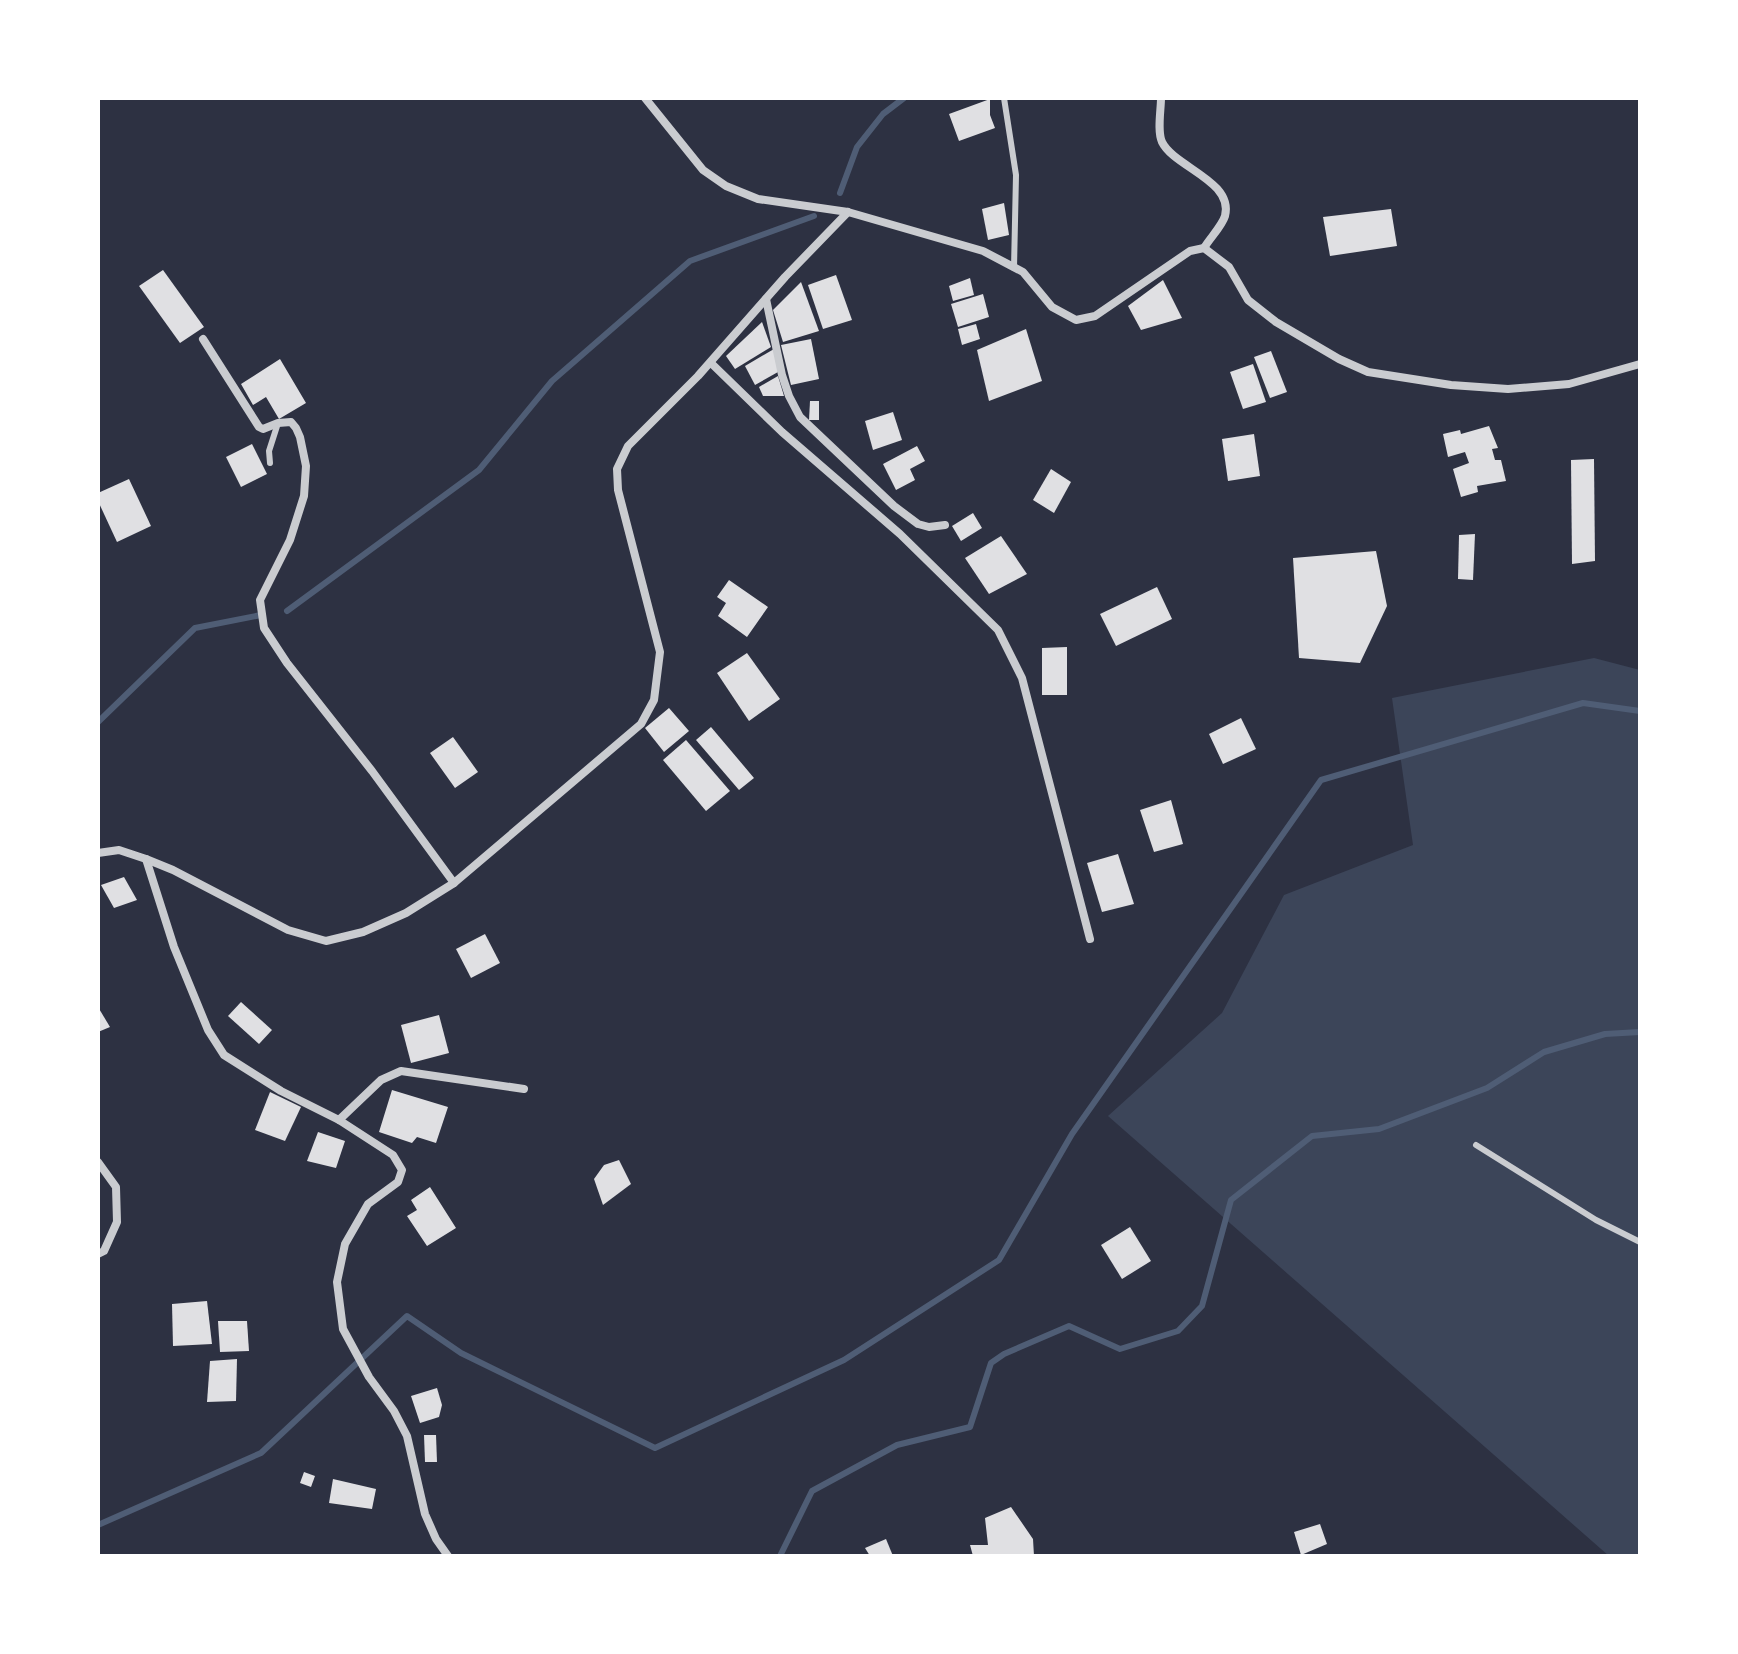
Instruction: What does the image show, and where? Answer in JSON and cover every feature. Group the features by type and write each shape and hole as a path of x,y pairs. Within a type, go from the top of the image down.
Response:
{"street":[{"path":"645,98 703,170 726,186 758,199 848,212 983,251 1023,272 1052,307 1076,320 1095,316 1190,251 1204,248 1225,216 1225,200 1212,184 1168,150 1160,139 1161,98"},
{"path":"98,853 119,850 146,859 288,930 326,941 363,932 406,913 454,883 641,724 654,700 660,652 618,490 617,469 628,446 711,363 785,277 848,212"},
{"path":"1204,248 1229,267 1248,300 1276,322 1339,359 1368,372 1451,385 1508,389 1569,384 1640,364"},
{"path":"766,299 782,375 800,417 894,506 918,524 929,527 945,525"},
{"path":"203,339 259,427 263,429 291,422 300,437 306,466 304,496 290,540 260,600 264,628 287,663 372,771 454,883"},
{"path":"711,363 782,432 900,534 998,630 1022,678 1090,939"},
{"path":"146,859 174,947 208,1030 224,1055 281,1091 339,1120 393,1155 402,1170 398,1182 368,1204 345,1244 337,1282 343,1329 407,1436 425,1514 448,1556"},
{"path":"339,1120 381,1080 401,1071 524,1089"},
{"path":"98,1162 116,1187 117,1222 104,1251 98,1254"}],"lane":[{"path":"1004,98 1016,175 1014,268"},
{"path":"270,463 269,451 278,423"},
{"path":"1476,1145 1596,1220 1640,1242"}],"shaded area":[{"path":"1594,658 1640,670 1640,1556 1609,1556 1108,1116 1222,1013 1284,895 1413,845 1392,698"}],"building":[{"path":"990,99 990,115 995,128 959,141 949,114"},
{"path":"1004,203 1009,235 988,240 982,209"},
{"path":"1391,209 1397,246 1330,256 1323,217"},
{"path":"163,270 204,327 180,343 139,286"},
{"path":"836,275 852,320 823,329 808,285"},
{"path":"970,278 974,295 953,301 949,286"},
{"path":"1163,280 1182,318 1141,330 1128,306"},
{"path":"801,282 819,331 783,342 773,310"},
{"path":"983,294 989,317 958,327 951,304"},
{"path":"762,322 771,347 735,369 726,356"},
{"path":"976,324 980,339 962,345 958,329"},
{"path":"1026,329 1042,381 989,401 977,350"},
{"path":"811,339 819,379 791,385 781,345"},
{"path":"774,349 778,372 755,385 745,366"},
{"path":"1271,351 1287,392 1270,398 1254,357"},
{"path":"280,359 306,403 279,419 266,397 253,405 241,384"},
{"path":"1253,364 1266,402 1243,409 1230,372"},
{"path":"778,376 784,396 763,396 759,387"},
{"path":"810,401 819,401 819,420 809,420"},
{"path":"893,412 902,440 873,450 865,421"},
{"path":"1489,426 1498,448 1492,449 1495,460 1501,460 1506,481 1477,486 1478,492 1461,497 1453,469 1469,463 1465,452 1448,457 1443,434 1460,430 1461,434"},
{"path":"1254,434 1260,476 1228,481 1222,439"},
{"path":"252,444 267,474 241,487 226,457"},
{"path":"917,446 925,461 910,469 915,480 896,490 883,464"},
{"path":"1594,459 1595,561 1572,564 1571,460"},
{"path":"1051,469 1071,482 1054,513 1033,500"},
{"path":"129,479 151,526 117,542 98,501 98,493"},
{"path":"973,513 982,528 961,541 952,526"},
{"path":"1475,534 1473,580 1458,579 1459,535"},
{"path":"1001,536 1027,574 989,594 965,558"},
{"path":"1376,551 1387,606 1360,663 1299,658 1293,558"},
{"path":"729,580 768,607 747,637 718,616 726,603 717,597"},
{"path":"1157,587 1172,619 1116,646 1100,614"},
{"path":"1067,647 1067,695 1042,695 1042,648"},
{"path":"747,653 780,699 749,721 717,673"},
{"path":"669,708 689,731 664,752 645,728"},
{"path":"1241,718 1256,749 1223,764 1209,734"},
{"path":"711,727 754,778 739,790 696,740"},
{"path":"453,737 478,772 455,788 430,753"},
{"path":"686,740 730,791 706,811 663,760"},
{"path":"1171,800 1183,844 1154,852 1140,810"},
{"path":"1118,854 1134,904 1102,912 1087,863"},
{"path":"124,877 137,900 114,908 101,885"},
{"path":"485,934 500,963 471,978 456,949"},
{"path":"241,1002 272,1030 259,1044 228,1016"},
{"path":"98,1007 110,1027 98,1032"},
{"path":"439,1015 449,1053 411,1063 401,1025"},
{"path":"392,1090 448,1107 436,1143 417,1137 412,1143 379,1132"},
{"path":"270,1092 301,1107 285,1141 255,1130"},
{"path":"318,1132 345,1141 336,1168 307,1161"},
{"path":"619,1160 631,1184 603,1205 594,1179 604,1165"},
{"path":"430,1187 456,1228 427,1246 407,1216 417,1210 411,1200"},
{"path":"1130,1227 1151,1261 1122,1279 1101,1245"},
{"path":"207,1301 212,1344 173,1346 172,1304"},
{"path":"218,1321 247,1321 249,1351 220,1352"},
{"path":"237,1359 236,1401 207,1402 210,1361"},
{"path":"437,1388 442,1405 439,1417 420,1423 411,1396"},
{"path":"424,1435 436,1435 437,1462 425,1462"},
{"path":"304,1472 315,1476 311,1487 300,1483"},
{"path":"333,1479 376,1489 372,1509 329,1503"},
{"path":"1011,1507 1033,1539 1034,1556 973,1556 970,1545 988,1545 985,1518"},
{"path":"1320,1524 1327,1544 1301,1555 1294,1532"},
{"path":"886,1539 893,1556 870,1556 865,1548"}],"waterway":[{"path":"840,193 857,147 883,114 904,98"},
{"path":"287,611 479,470 552,381 690,261 814,216"},
{"path":"98,722 195,628 261,615"},
{"path":"98,1525 261,1453 407,1316 461,1353 655,1448 844,1360 999,1260 1072,1134 1321,780 1583,703 1640,711"},
{"path":"780,1556 812,1491 897,1445 970,1427 991,1363 1004,1354 1069,1326 1120,1349 1178,1331 1202,1306 1231,1200 1312,1136 1379,1129 1487,1088 1544,1052 1605,1034 1640,1032"}]}
